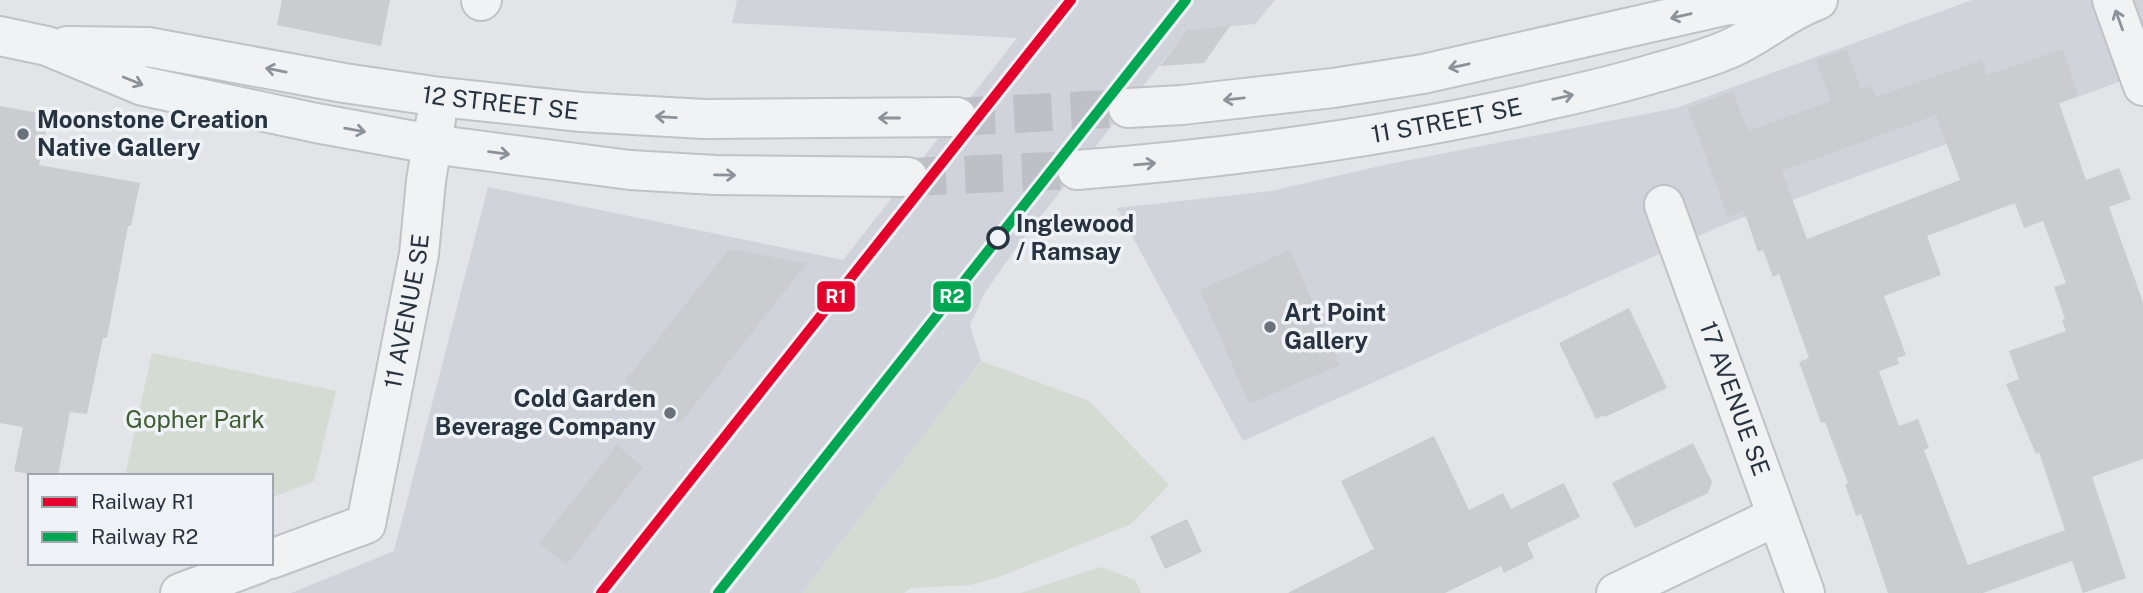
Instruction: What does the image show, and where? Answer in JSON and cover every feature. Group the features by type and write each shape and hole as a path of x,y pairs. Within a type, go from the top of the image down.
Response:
{"street":[{"path":"2112,0 2143,86"},
{"name":"11 STREET SE","path":"1128,108 1319,90 1423,74 1728,5 1807,4"},
{"name":"11 STREET SE","path":"1077,170 1276,150 1462,120 1594,90 1655,74 1731,48 1807,4"},
{"name":"12 STREET SE","path":"0,36 47,46 143,86 431,145 630,170 715,175 908,177"},
{"name":"12 STREET SE","path":"47,46 148,47 344,83 440,97 580,112 704,119 957,117"},
{"name":"11 AVENUE SE","path":"273,558 366,524 419,254 431,145 440,97"},
{"name":"17 AVENUE SE","path":"1664,205 1805,593"},
{"path":"1616,593 1777,516"},
{"path":"180,593 255,565"}],"shaded area":[{"path":"737,0 1275,0 1255,24 1187,30 1016,248 984,294 970,325 981,361 802,593 291,593 394,551 488,187 843,260 1017,38 732,23"},
{"path":"1972,0 2143,0 2143,58 2138,75 1728,223 1243,441 1117,208 1271,191 1384,165 1676,108"}],"green space":[{"name":"Gopher Park","path":"152,353 336,391 314,481 273,497 273,474 125,474"},
{"path":"981,361 1089,401 1169,485 1131,524 996,578 970,585 910,588 904,593 802,593"},
{"path":"1101,567 1135,580 1141,593 1021,593"}],"building":[{"path":"282,0 390,0 381,46 277,25"},
{"path":"1230,26 1204,63 1160,66 1187,30"},
{"path":"1847,49 1861,89 1871,86 1876,97 1982,60 1987,75 2063,49 2078,96 2059,103 2086,180 2119,168 2131,199 2109,207 2143,302 2143,459 2092,477 2126,578 2083,593 2072,561 1983,593 1888,593 1861,514 1856,516 1845,484 1848,483 1825,422 1821,423 1799,362 1809,358 1779,274 1773,277 1763,250 1758,252 1744,211 1728,217 1688,108 1733,91 1748,131 1831,101 1816,60","holes":["1936,115 1960,180 1807,239 1782,171","2015,203 2024,228 2043,221 2066,283 2054,287 2065,319 2062,320 2066,331 2009,351 2019,379 2006,384 2036,454 2039,452 2065,530 1968,565 1924,450 1929,448 1918,419 1899,426 1879,371 1899,364 1897,358 1906,355 1884,296 1941,275 1927,236"]},
{"path":"0,106 49,115 39,165 140,183 131,226 128,226 107,338 103,338 87,414 70,412 58,474 14,471 23,427 0,423"},
{"name":"Cold Garden Beverage Company","path":"729,249 807,263 681,422 678,422 625,381"},
{"name":"Art Point Gallery","path":"1290,250 1340,365 1249,404 1200,290"},
{"path":"1629,308 1667,388 1596,419 1559,343"},
{"path":"1434,436 1469,510 1503,493 1511,509 1564,483 1580,517 1527,543 1534,558 1504,573 1501,566 1445,593 1288,593 1374,549 1341,481"},
{"path":"1693,443 1712,482 1708,493 1635,528 1612,483"},
{"path":"617,445 643,467 566,565 539,543"},
{"path":"1187,519 1202,552 1165,569 1150,536"}],"tunnel":[{"path":"957,117 1128,108"},
{"path":"908,177 1077,170"}],"rail line":[{"name":"R1","path":"601,593 1071,0"},
{"name":"R2","path":"718,593 1186,0"}],"place":[{"name":"Moonstone Creation Native Gallery","path":"23,134"},
{"name":"Inglewood / Ramsay","path":"998,238"},
{"name":"Art Point Gallery","path":"1270,327"},
{"name":"Cold Garden Beverage Company","path":"670,413"}]}
